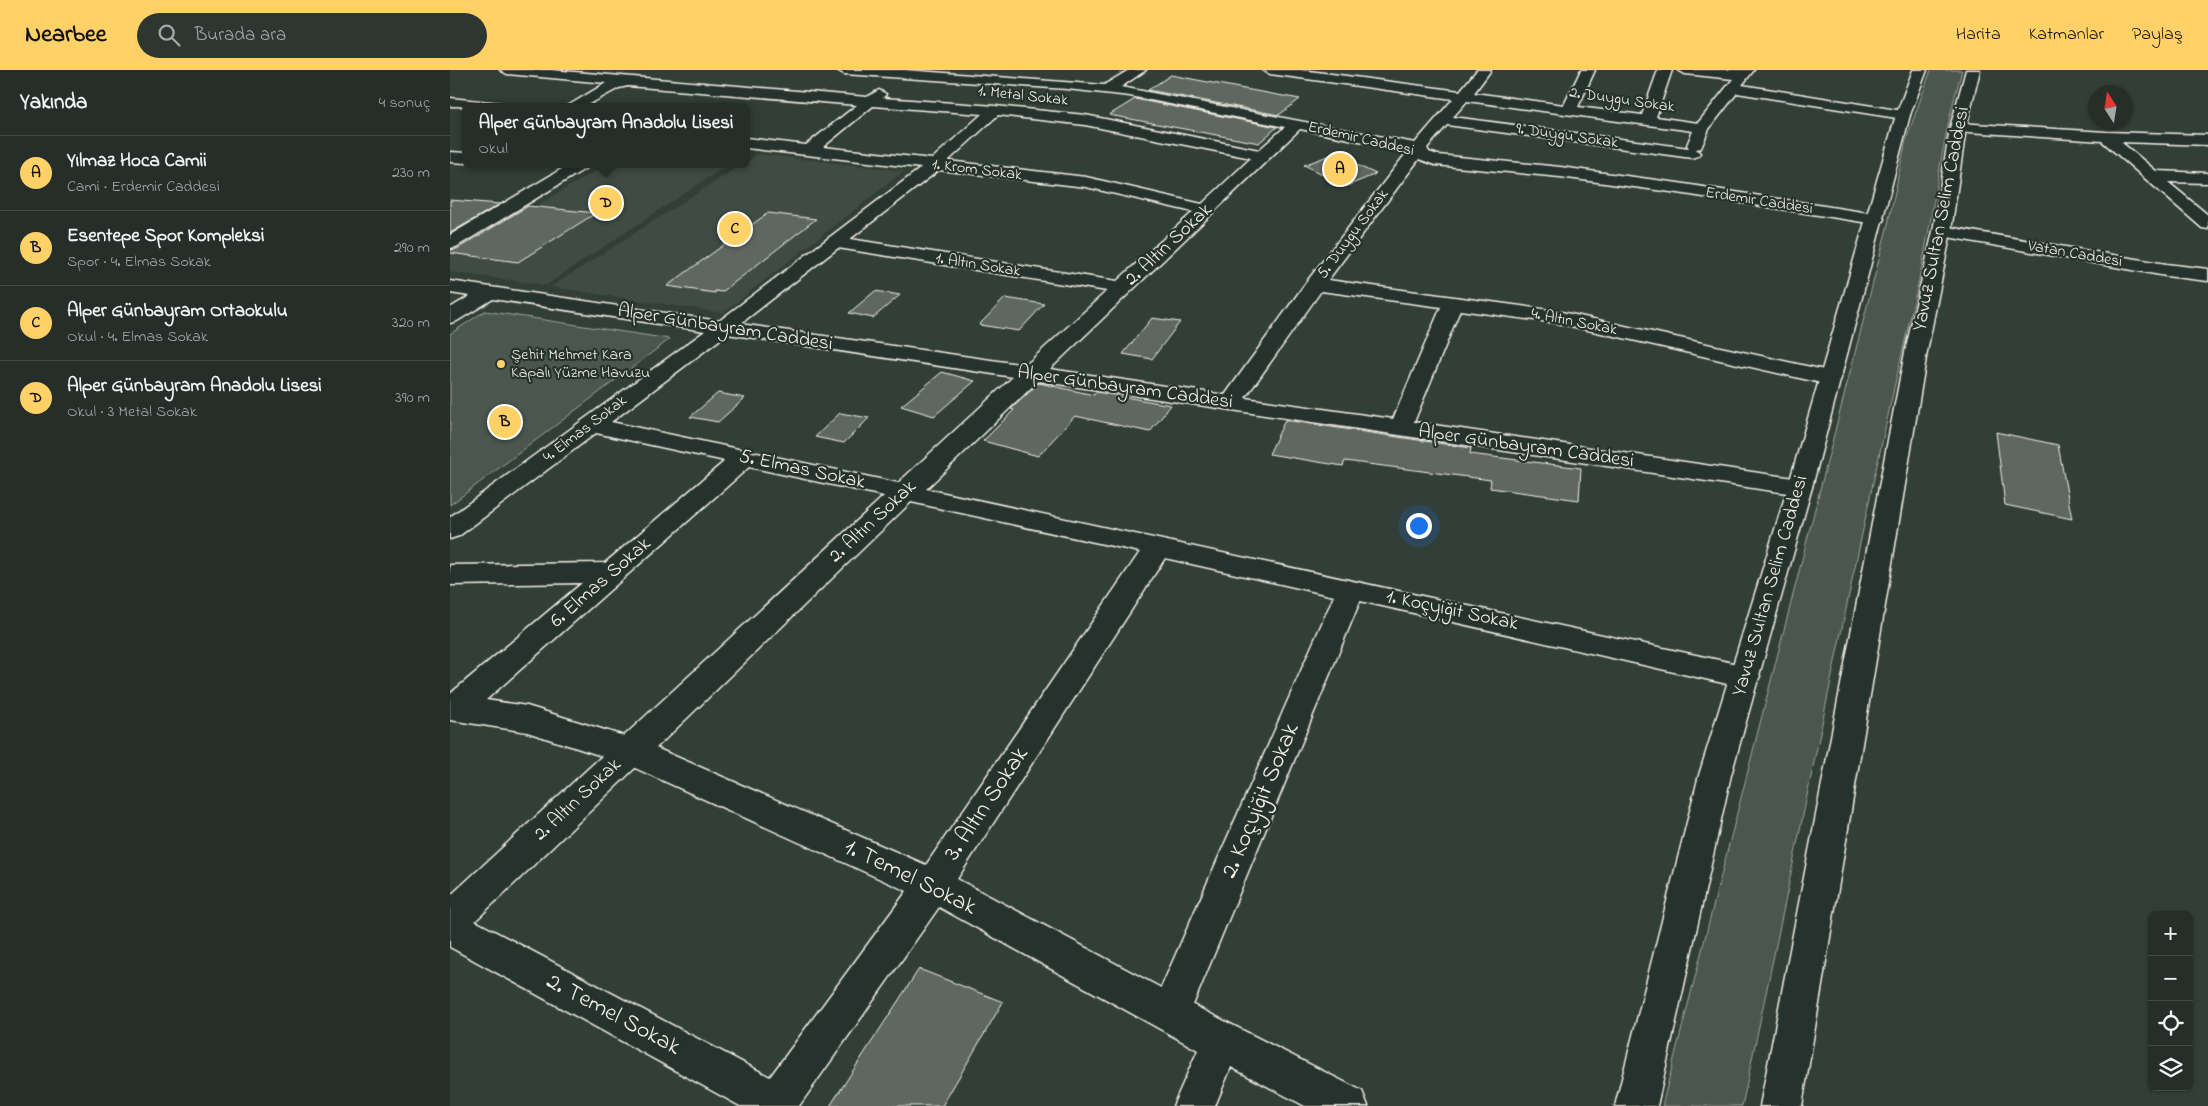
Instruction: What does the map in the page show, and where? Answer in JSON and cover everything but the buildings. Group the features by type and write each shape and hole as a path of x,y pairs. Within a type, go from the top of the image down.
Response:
{"street":[{"name":"1. Metal Sokak","path":"507,70 709,89 1026,113 1085,120 1263,156"},
{"path":"580,103 615,84 639,79 657,70"},
{"name":"Erdemir Caddesi","path":"844,70 904,74 1016,75 1043,83 1155,96 1419,148 1423,155 1435,160 1560,172 1678,188 1875,219"},
{"path":"1107,89 1140,70"},
{"name":"2. Duygu Sokak","path":"1275,70 1702,128"},
{"path":"1373,84 1384,70"},
{"name":"5. Duygu Sokak","path":"1230,403 1315,284 1419,148 1442,120 1466,96 1484,70"},
{"path":"1569,110 1588,70"},
{"path":"1647,121 1665,70"},
{"path":"1685,70 1745,73"},
{"name":"Yavuz Sultan Selim Caddesi","path":"1636,1106 1715,776 1800,488 1903,115 1920,70"},
{"name":"Yavuz Sultan Selim Caddesi","path":"1781,1106 1916,352 1942,231 1958,128 1973,70"},
{"path":"1678,188 1702,128 1745,73"},
{"path":"809,151 904,74"},
{"path":"1026,113 1043,83"},
{"path":"1733,88 1903,115"},
{"path":"686,102 709,89"},
{"name":"4. Elmas Sokak","path":"450,530 722,328 935,165 995,110"},
{"name":"9. Duygu Sokak","path":"1442,120 1692,153"},
{"name":"2. Altın Sokak","path":"450,920 1297,124"},
{"path":"1958,128 2208,140"},
{"path":"2106,136 2208,224"},
{"name":"1. Krom Sokak","path":"750,144 1086,182 1206,210"},
{"path":"450,243 571,168"},
{"path":"2152,176 2208,178"},
{"name":"Vatan Caddesi","path":"1942,231 2166,270 2208,275"},
{"name":"1. Altın Sokak","path":"834,242 1123,288"},
{"name":"4. Altın Sokak","path":"1315,284 1557,317 1830,378"},
{"name":"Alper Günbayram Caddesi","path":"450,286 1800,488"},
{"path":"450,317 489,293"},
{"path":"1400,429 1453,302"},
{"name":"5. Elmas Sokak","path":"591,425 1158,547"},
{"name":"6. Elmas Sokak","path":"454,707 744,458"},
{"name":"1. Koçyiğit Sokak","path":"1158,547 1745,676"},
{"name":"3. Altın Sokak","path":"775,1105 933,885 1158,547"},
{"path":"450,575 612,573"},
{"name":"2. Koçyiğit Sokak","path":"1170,1014 1351,589"},
{"name":"1. Temel Sokak","path":"454,707 526,719 630,751 933,885 1170,1014 1347,1106"},
{"name":"2. Temel Sokak","path":"450,927 775,1105"},
{"path":"1194,1106 1222,1041"}],"shaded area":[{"path":"1931,70 1962,70 1943,150 1924,257 1850,591 1742,1106 1662,1106 1888,224 1906,140"},
{"path":"758,154 904,171 723,313 551,287 736,168 750,168 750,159"},
{"path":"601,168 723,168 546,285 450,272 450,256"},
{"path":"485,311 670,339 450,505 450,334"}],"place":[{"name":"Yılmaz Hoca Camii","path":"1340,169"},
{"name":"Alper Günbayram Anadolu Lisesi","path":"606,203"},
{"name":"Alper Günbayram Ortaokulu","path":"735,229"},
{"name":"Şehit Mehmet Kara Kapalı Yüzme Havuzu","path":"501,364"},
{"name":"Esentepe Spor Kompleksi","path":"505,422"}]}
